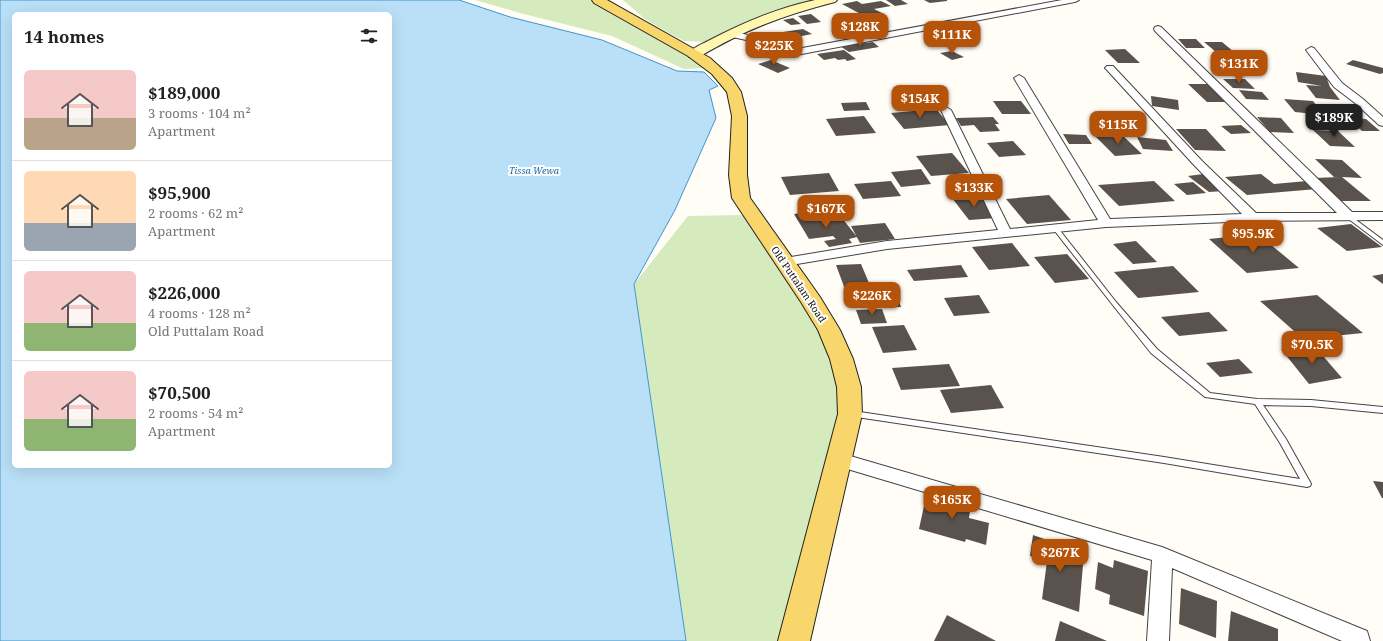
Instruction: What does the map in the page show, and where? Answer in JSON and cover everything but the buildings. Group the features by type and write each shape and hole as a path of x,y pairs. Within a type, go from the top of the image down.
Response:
{"main road":[{"name":"Old Puttalam Road","path":"598,0 694,54 716,70 725,79 736,97 739,118 738,181 741,198 829,330 848,374 851,389 850,414 840,460 794,641"},
{"path":"694,54 731,34 790,10 831,0"}],"street":[{"path":"731,34 749,38 777,53 786,54 1075,0"},
{"path":"1158,29 1348,216"},
{"path":"1311,50 1338,85 1359,101 1383,123"},
{"path":"1110,68 1198,163 1253,217"},
{"path":"1018,78 1106,223"},
{"path":"946,110 1006,234"},
{"path":"785,262 887,245 1106,223 1253,217 1383,216"},
{"path":"840,460 1162,555 1359,638 1359,641"},
{"path":"1158,641 1162,555"}],"lane":[{"path":"1348,216 1383,243"},
{"path":"1056,229 1154,351 1208,395 1257,402 1311,403 1383,410"},
{"path":"850,414 1164,460 1307,484 1283,441 1257,402"}],"green space":[{"path":"475,0 590,0 685,55 704,68 684,69 612,36"},
{"path":"623,0 814,0 775,10 703,42 684,41 645,19"},
{"path":"744,215 779,265 826,345 843,398 779,641 686,641 634,284 688,216"}],"water":[{"name":"Tissa Wewa","path":"0,0 459,0 510,17 602,40 677,71 704,72 718,86 709,90 716,118 675,210 634,284 686,641 0,641"}]}
